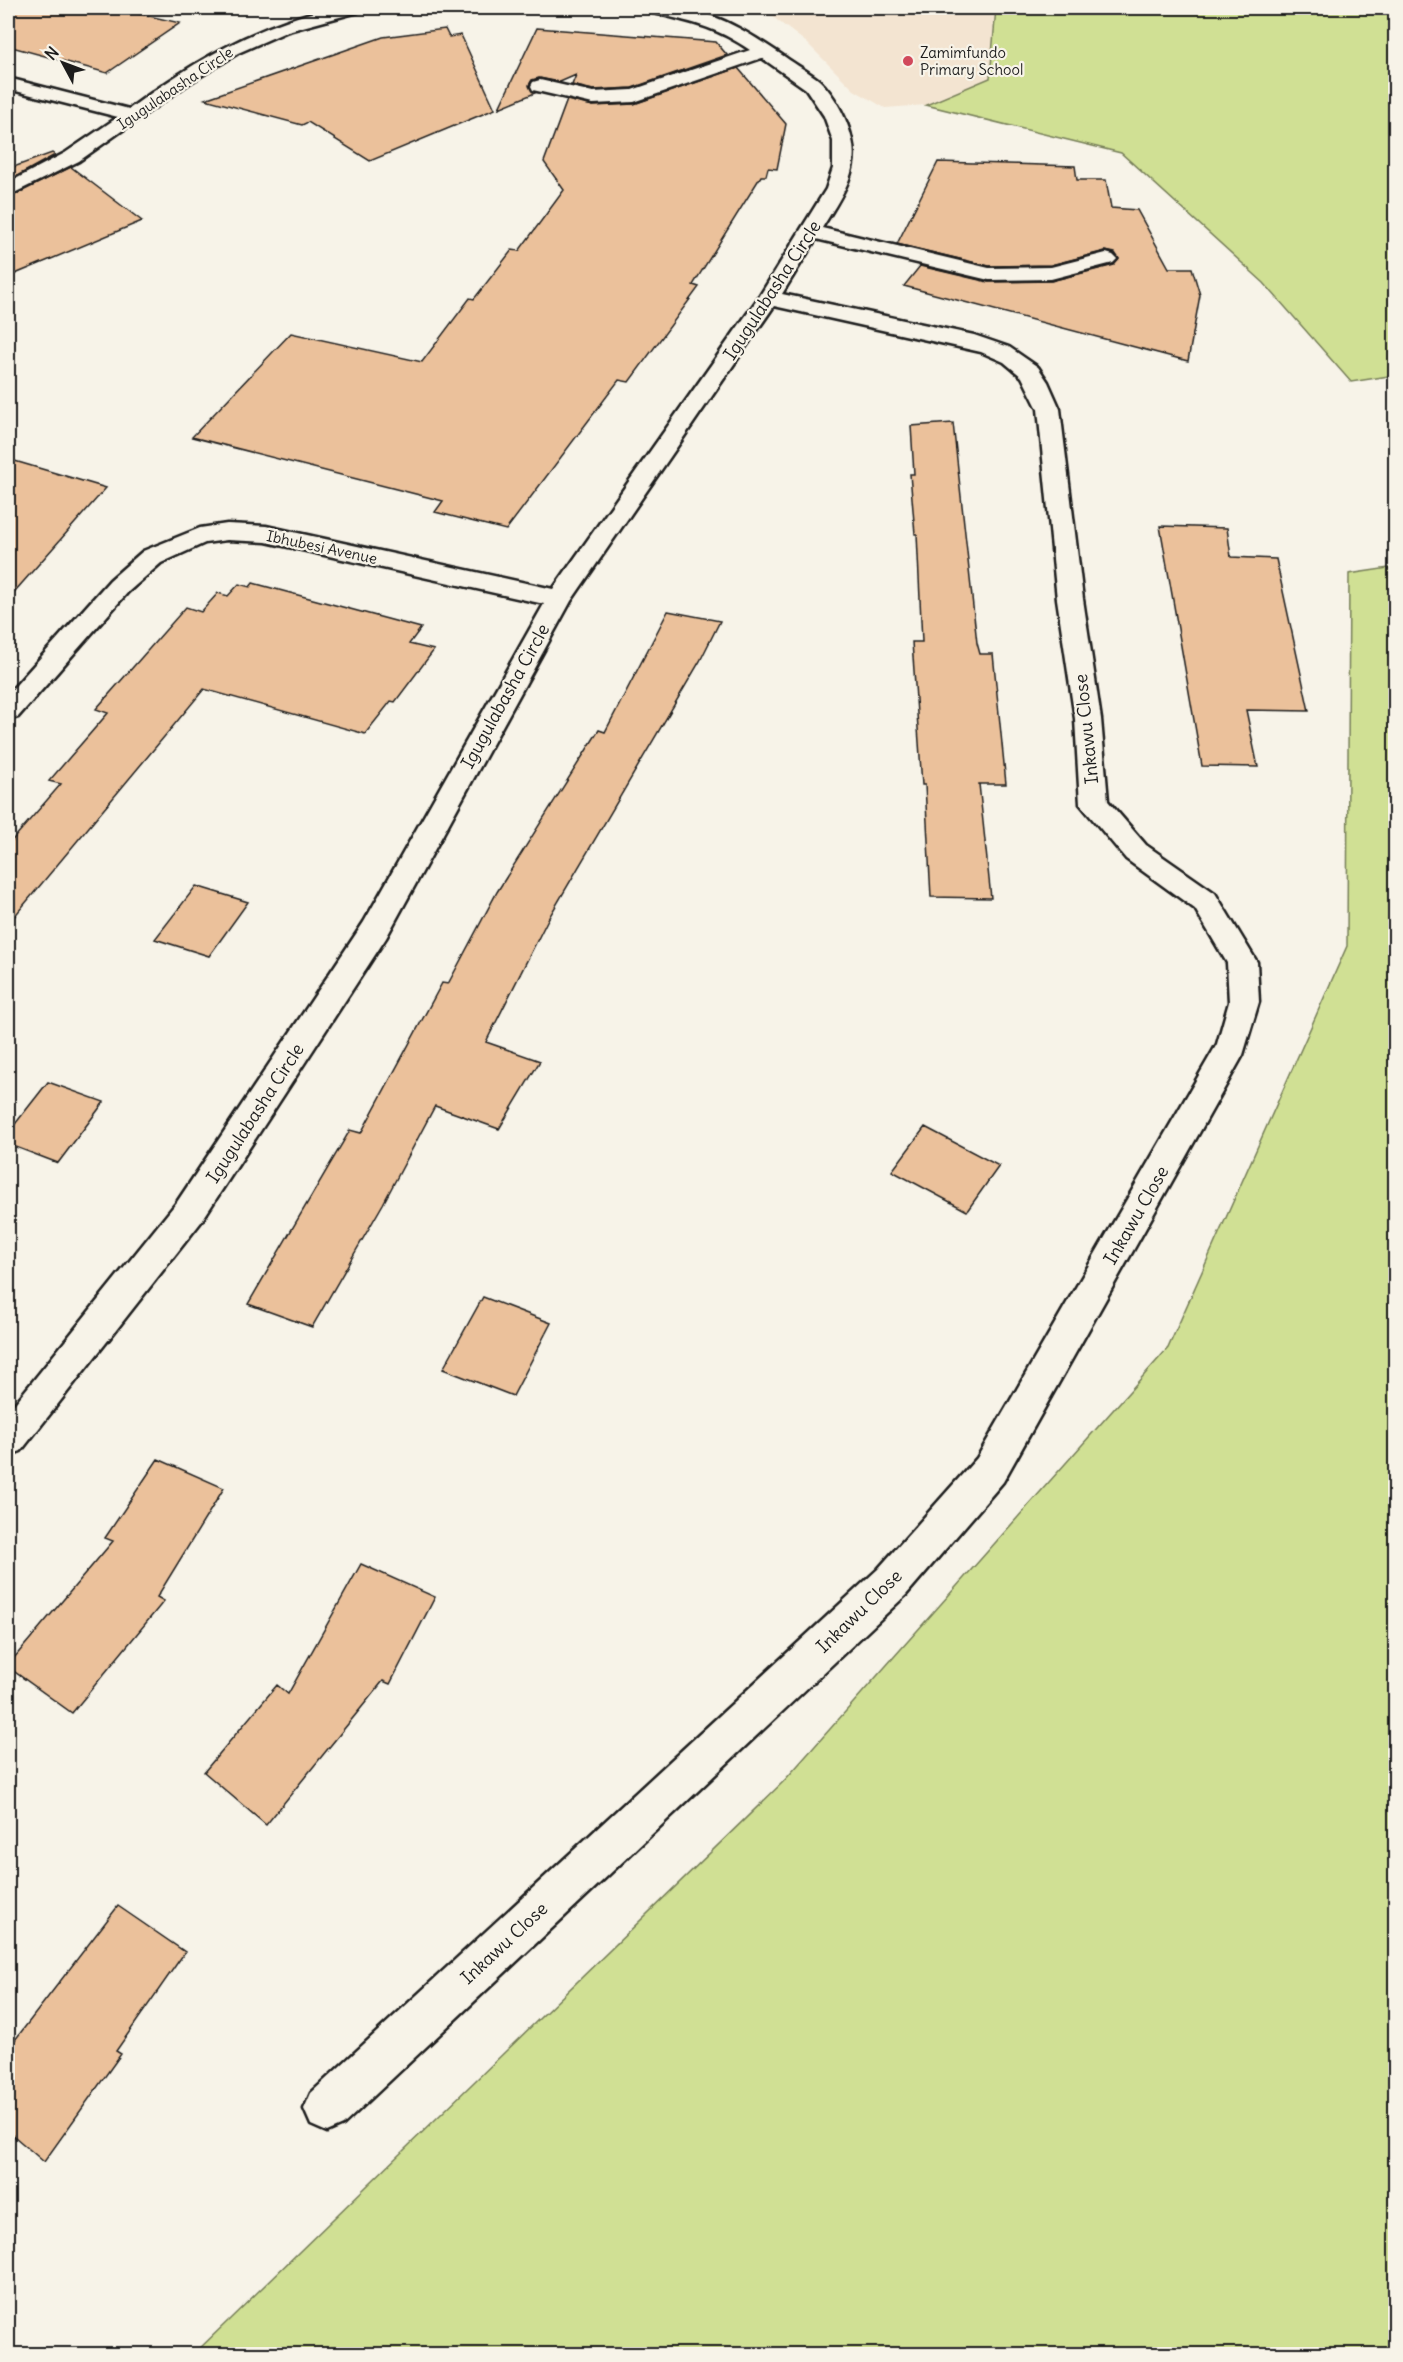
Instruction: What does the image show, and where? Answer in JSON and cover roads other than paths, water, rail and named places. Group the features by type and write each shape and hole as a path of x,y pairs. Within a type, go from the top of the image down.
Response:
{"street":[{"name":"Igugulabasha Circle","path":"8,189 32,179 92,145 132,114 214,58 287,25 352,8"},
{"name":"Igugulabasha Circle","path":"8,1439 189,1212 375,930 559,599 769,298 812,232 836,189 843,168 843,141 834,116 813,85 731,28 685,13 656,8"},
{"path":"540,86 593,98 634,96 766,51"},
{"path":"8,83 132,114"},
{"path":"812,232 989,274 1051,273 1106,259"},
{"name":"Inkawu Close","path":"327,2109 892,1582 990,1470 1232,1046 1244,1002 1242,962 1205,902 1136,852 1094,804 1088,719 1070,599 1049,409 1041,385 1027,367 1005,352 974,342 769,298"},
{"name":"Ibhubesi Avenue","path":"8,711 119,586 152,557 200,536 227,532 266,534 559,599"}],"place":[{"name":"Zamimfundo Primary School","path":"908,61"}]}
